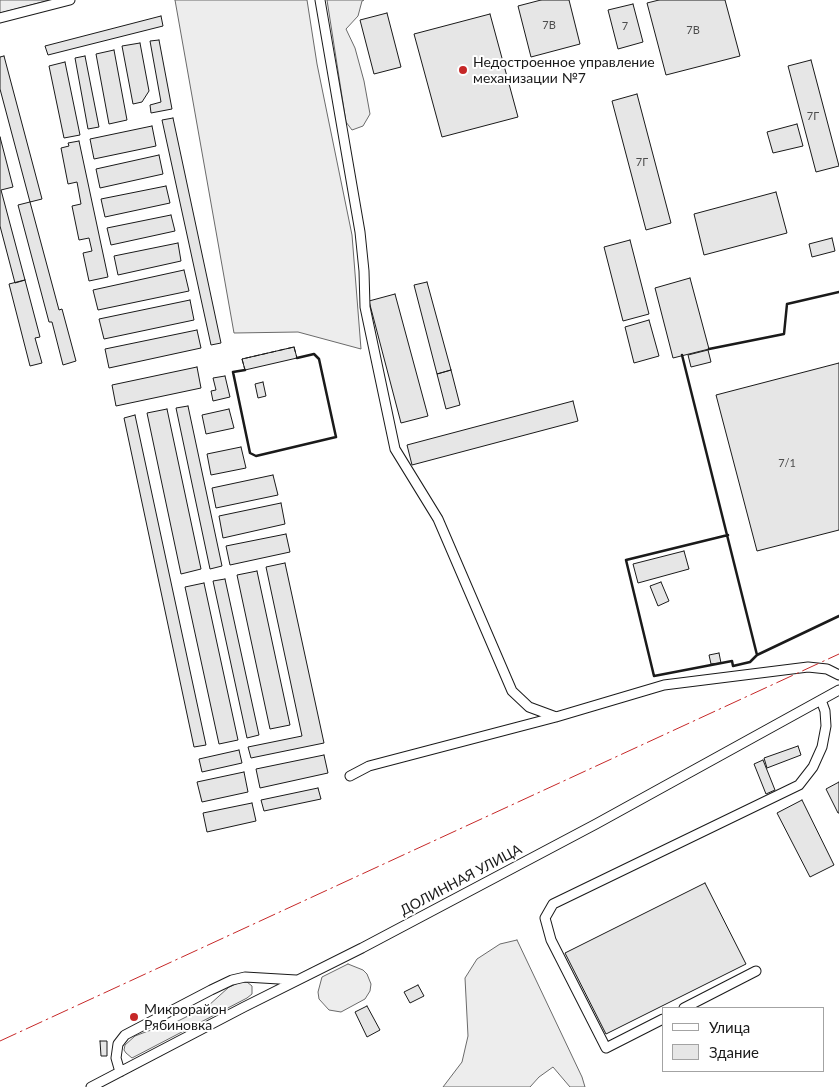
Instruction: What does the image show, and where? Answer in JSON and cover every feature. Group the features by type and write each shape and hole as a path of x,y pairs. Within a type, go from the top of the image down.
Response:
{"street":[{"path":"0,18 70,0"},
{"path":"320,0 360,232 365,307 395,449 438,519 512,691 529,707 556,717"},
{"path":"350,776 369,766 556,717 664,685 808,667 827,669 839,675"},
{"name":"ДОЛИННАЯ УЛИЦА","path":"91,1087 370,944 579,833 839,690"},
{"path":"662,1020 606,1048 552,940 545,918 553,904 799,785 813,767 822,747 826,726 825,711 821,700"},
{"path":"686,1007 756,971"},
{"path":"120,1072 116,1058 118,1044 125,1035 211,990 232,980 245,977 299,980"}],"shaded area":[{"path":"0,0 50,0 0,13"},
{"path":"175,0 307,0 317,64 352,235 361,349 298,332 234,333"},
{"path":"327,0 364,0 362,1 358,16 346,29 355,48 370,114 363,126 352,130 346,122"},
{"path":"517,940 585,1087 570,1087 553,1067 539,1077 530,1087 443,1087 462,1062 468,1036 465,978 477,959 500,944"},
{"path":"348,964 363,970 367,974 371,984 370,991 365,999 341,1012 329,1010 319,999 318,992 322,977"},
{"path":"241,982 247,982 252,986 252,994 247,998 132,1058 124,1050 125,1045 135,1036 168,1026 208,1006 229,987"}],"building":[{"path":"541,0 569,0 580,44 531,57 518,6"},
{"path":"659,0 725,0 740,56 666,75 647,3"},
{"path":"633,4 643,42 618,49 608,10"},
{"path":"387,13 401,67 374,74 360,20"},
{"path":"490,14 518,117 442,137 414,34"},
{"path":"161,16 163,26 48,55 45,46"},
{"path":"159,40 172,109 151,113 150,105 161,102 150,41"},
{"path":"140,43 149,91 142,102 133,104 122,46"},
{"path":"114,50 127,120 109,124 96,54"},
{"path":"4,56 42,199 30,202 0,89 0,57"},
{"path":"85,56 99,127 88,129 75,58"},
{"path":"811,60 839,166 816,172 788,66"},
{"path":"65,62 80,135 64,138 49,66"},
{"path":"637,94 671,223 646,230 612,101"},
{"path":"173,118 221,343 211,345 162,120"},
{"path":"797,124 803,146 773,153 767,132"},
{"path":"152,126 156,146 94,159 90,139"},
{"path":"0,137 13,187 1,190 25,280 15,283 0,226"},
{"path":"79,141 108,277 89,281 83,253 92,251 89,238 79,240 72,206 81,204 77,182 68,184 61,148 69,146 68,143"},
{"path":"159,155 163,174 100,188 96,169"},
{"path":"166,186 170,203 105,217 101,199"},
{"path":"776,192 787,233 704,255 694,214"},
{"path":"30,202 59,310 62,309 76,361 63,365 52,322 49,322 18,205"},
{"path":"171,215 175,231 111,245 107,228"},
{"path":"832,238 835,251 812,257 809,244"},
{"path":"630,240 649,314 623,321 604,247"},
{"path":"178,243 181,261 118,275 114,256"},
{"path":"184,270 189,291 98,310 93,290"},
{"path":"690,278 709,349 673,358 655,288"},
{"path":"25,280 40,337 35,338 42,363 30,366 9,284"},
{"path":"427,282 451,370 437,374 414,285"},
{"path":"395,294 428,416 401,423 369,301"},
{"path":"190,300 194,320 104,339 99,319"},
{"path":"649,320 659,356 634,363 625,327"},
{"path":"197,330 201,348 109,368 105,349"},
{"path":"294,347 297,358 245,370 242,359"},
{"path":"708,350 711,362 691,367 688,355"},
{"path":"839,363 839,530 757,551 716,395"},
{"path":"197,367 201,388 116,406 112,385"},
{"path":"451,370 460,405 446,409 437,374"},
{"path":"225,376 230,397 213,401 211,391 216,390 213,378"},
{"path":"263,382 266,396 258,398 255,384"},
{"path":"573,401 578,421 412,465 407,445"},
{"path":"188,406 222,566 210,569 176,408"},
{"path":"167,409 201,569 181,574 147,413"},
{"path":"229,409 234,428 206,434 202,415"},
{"path":"135,415 206,745 194,747 124,418"},
{"path":"241,447 246,468 211,475 207,454"},
{"path":"273,475 278,495 216,508 212,488"},
{"path":"281,503 285,524 223,538 219,516"},
{"path":"286,534 290,552 230,565 226,546"},
{"path":"684,551 689,569 638,583 633,564"},
{"path":"285,563 324,743 251,758 248,747 302,736 266,567"},
{"path":"257,571 290,725 270,729 237,575"},
{"path":"225,579 259,735 247,738 213,581"},
{"path":"661,582 669,601 658,606 650,586"},
{"path":"204,583 238,740 219,744 185,587"},
{"path":"719,653 721,663 711,664 709,655"},
{"path":"798,746 801,755 767,768 764,758"},
{"path":"239,750 242,763 202,772 199,759"},
{"path":"324,755 328,773 260,788 256,769"},
{"path":"763,760 775,790 766,794 754,764"},
{"path":"244,772 248,792 202,802 197,782"},
{"path":"839,782 839,813 838,813 826,789"},
{"path":"318,788 321,799 264,811 261,800"},
{"path":"802,800 834,865 810,877 777,813"},
{"path":"252,803 256,821 207,832 203,813"},
{"path":"705,883 746,964 606,1034 565,953"},
{"path":"418,985 424,996 410,1003 404,992"},
{"path":"367,1006 380,1030 367,1037 355,1012"},
{"path":"100,1041 107,1041 107,1056 101,1056"}],"fence":[{"path":"294,347 297,358 314,354 319,359 336,437 256,456 250,453 233,372 245,370 242,359 294,347"}],"wall":[{"path":"709,349 784,334 787,304 839,292"},
{"path":"245,370 233,372 250,453 256,456 336,437 319,359 314,354 297,358"},
{"path":"682,355 757,655 839,616"},
{"path":"728,535 626,560 654,676 732,661 733,666 750,662 757,655"}],"power":[{"path":"0,1041 839,654"}],"place":[{"name":"Недостроенное управление механизации №7","path":"463,70"},
{"name":"Микрорайон Рябиновка","path":"134,1017"}]}
